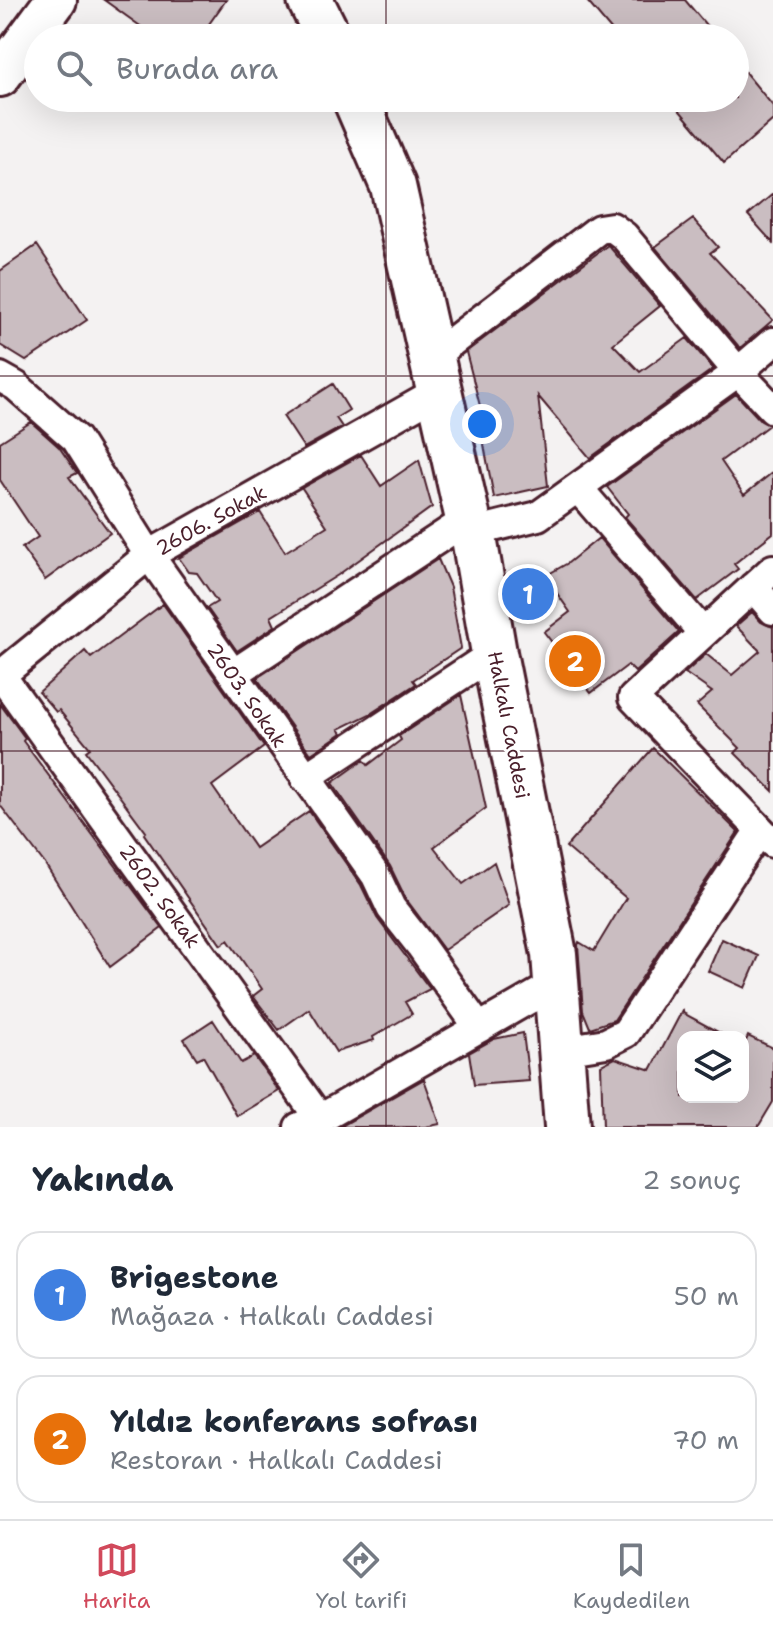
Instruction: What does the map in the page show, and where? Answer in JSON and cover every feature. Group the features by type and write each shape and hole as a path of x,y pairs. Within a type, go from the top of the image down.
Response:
{"main road":[{"path":"38,24 56,0"},
{"path":"310,0 322,24"},
{"path":"0,76 24,43"},
{"name":"Halkalı Caddesi","path":"361,112 393,186 470,526 554,954 567,1127"}],"street":[{"path":"430,350 448,345 599,229 612,227 624,236 773,409"},
{"path":"233,674 470,526 538,516 738,372 773,342"},
{"name":"2603. Sokak","path":"0,377 16,386 76,439 149,555 376,876 391,908 479,1028"},
{"name":"2606. Sokak","path":"0,674 149,555 440,391"},
{"path":"578,488 703,633"},
{"path":"563,1050 606,1043 626,1033 766,836 633,698 763,578 773,610"},
{"path":"305,778 494,653"},
{"name":"2602. Sokak","path":"0,674 309,1123"},
{"path":"309,1123 557,983"}],"building":[{"path":"104,0 226,0 209,24 137,24"},
{"path":"586,0 685,0 705,24 606,24"},
{"path":"749,77 773,106 773,120 724,163 681,112 749,112"},
{"path":"773,194 773,243 748,215"},
{"path":"693,219 718,247 710,253 773,320 740,348 655,247"},
{"path":"37,245 87,320 26,361 0,345 0,271"},
{"path":"608,245 660,306 613,344 640,372 687,338 713,369 590,458 538,396 548,486 494,498 482,434 487,433 466,352"},
{"path":"333,384 349,410 336,418 342,427 304,448 283,416"},
{"path":"736,394 761,421 769,425 721,461 744,495 773,472 773,533 734,564 738,569 697,600 625,517 628,514 607,487"},
{"path":"31,422 59,447 77,473 69,477 110,533 45,580 22,548 38,537 0,480 0,442"},
{"path":"361,455 381,486 419,460 432,507 338,575 271,617 275,626 237,651 207,608 217,602 197,573 189,572 179,558 260,512 285,552 327,526 302,488"},
{"path":"599,538 679,632 635,672 628,665 591,693 544,632 570,612 545,576 568,563"},
{"path":"438,559 450,587 461,648 413,680 416,684 370,714 339,729 342,733 311,754 257,678"},
{"path":"163,604 264,747 212,786 255,848 309,811 361,885 377,918 430,989 405,1002 412,1014 373,1037 374,1040 336,1052 309,1009 279,1030 253,996 262,989 228,940 221,945 144,834 146,832 86,751 90,748 59,710 56,712 39,692 85,651 91,658"},
{"path":"752,612 761,622 773,627 773,791 735,753 740,748 697,705 712,692 685,673 706,654 732,675 760,651 736,626"},
{"path":"461,695 486,808 434,847 463,884 494,862 509,905 444,950 406,899 390,866 332,783 364,760 368,765 401,740 399,736"},
{"path":"0,704 25,738 23,741 162,928 110,967 45,864 0,805"},
{"path":"653,748 738,832 614,1020 590,1028 583,1011 578,945 579,942 594,951 626,898 566,847"},
{"path":"722,939 759,956 745,988 708,971"},
{"path":"683,1009 683,1013 716,1031 677,1031 677,1103 749,1103 749,1036 773,1048 773,1102 758,1127 603,1127 601,1065 615,1058 651,1070"},
{"path":"213,1020 241,1063 254,1056 279,1091 237,1116 203,1056 197,1059 184,1039"},
{"path":"523,1033 529,1081 474,1085 469,1053 494,1039"},
{"path":"424,1079 440,1124 425,1127 340,1127"}],"place":[{"name":"Brigestone","path":"528,594"},
{"name":"Yıldız konferans sofrası","path":"575,661"}]}
